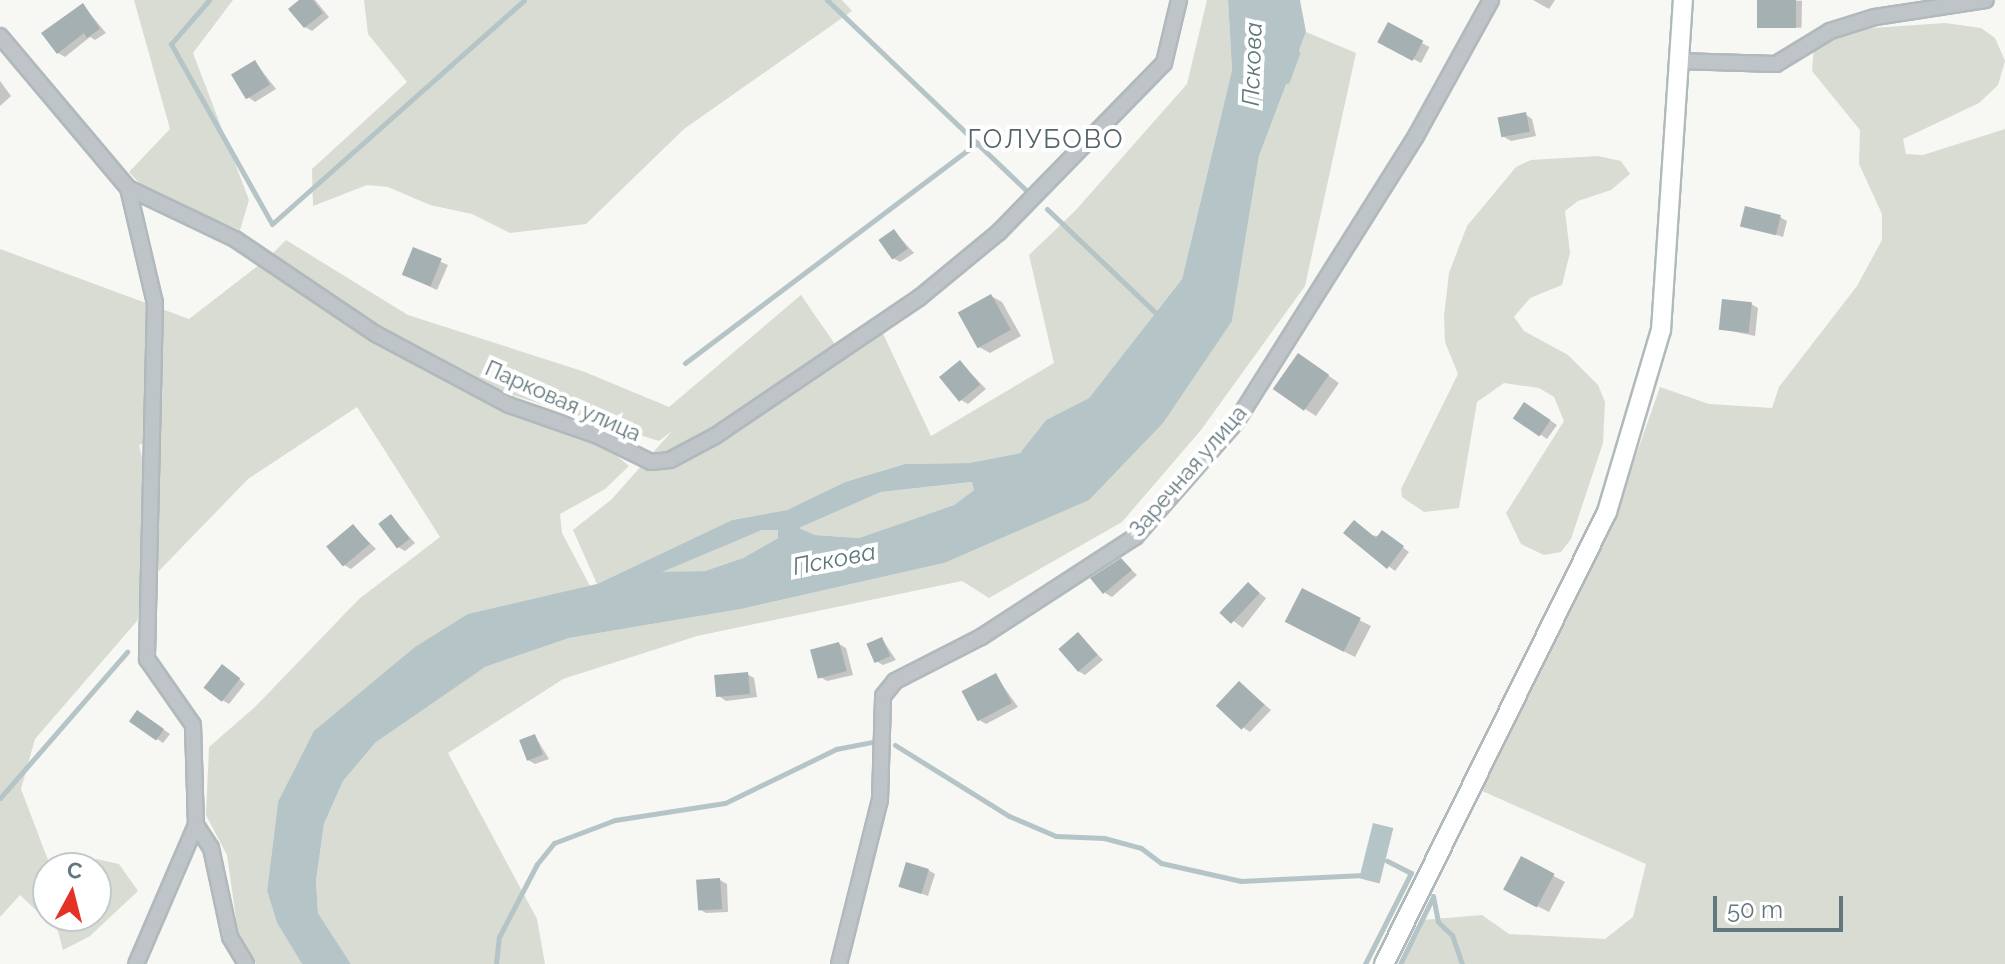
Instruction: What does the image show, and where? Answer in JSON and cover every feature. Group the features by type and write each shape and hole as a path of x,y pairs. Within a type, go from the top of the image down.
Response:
{"street":[{"name":"Парковая улица","path":"0,36 128,188 235,239 376,334 509,405 598,436 651,462 670,460 715,436 919,298 1045,188 1164,63 1179,0"},
{"name":"Заречная улица","path":"839,964 880,800 883,696 895,681 981,637 1135,537 1236,422 1408,149 1491,0"},
{"path":"1384,964 1607,512 1661,330 1683,0"},
{"path":"1678,61 1776,64 1830,31 1875,17 1986,0"},
{"path":"128,188 155,303 147,659 193,725 196,825 136,964"},
{"path":"196,825 211,848 230,937 246,964"}],"shaded area":[{"path":"134,0 233,0 193,53 249,200 240,230 147,191 129,172 170,129"},
{"path":"364,0 842,0 852,11 684,129 586,224 510,233 472,214 430,205 388,187 367,185 313,206 312,169 407,82 368,34"},
{"path":"1207,0 1228,0 1232,70 1182,279 1089,398 1046,420 1020,453 969,463 905,464 845,482 787,510 732,520 597,584 573,530 612,499 672,431 659,441 509,394 376,323 269,257 286,240 408,315 585,372 669,407 801,295 839,350 878,323 931,436 1054,363 1029,255 1075,211 1187,84"},
{"path":"1945,23 1981,28 1995,38 2005,61 1998,85 1979,103 1903,139 1906,154 1923,155 2005,129 2005,964 1399,964 1422,920 1482,915 1509,934 1605,939 1633,917 1646,864 1480,790 1610,529 1660,387 1709,404 1772,408 1779,387 1857,286 1882,240 1882,214 1859,164 1860,130 1812,71 1814,46 1830,31"},
{"path":"1306,32 1356,53 1305,286 1201,430 1122,522 989,598 962,581 697,636 563,679 448,753 537,919 545,964 351,964 318,913 316,881 324,824 343,781 376,742 423,706 485,667 569,638 741,609 944,563 1232,321 1259,156"},
{"path":"1598,156 1621,161 1630,174 1611,190 1578,201 1565,211 1570,253 1562,285 1530,298 1514,317 1524,331 1568,355 1598,385 1605,402 1603,443 1571,539 1561,552 1544,555 1521,544 1506,513 1564,421 1554,397 1539,388 1504,383 1477,402 1459,508 1424,512 1402,497 1401,489 1458,374 1445,342 1444,316 1449,273 1467,226 1516,167 1531,160"},
{"path":"0,249 189,319 259,265 348,325 519,415 606,447 629,466 605,489 560,514 562,533 590,586 571,591 278,802 267,891 277,923 302,964 256,964 238,932 227,855 206,815 209,747 255,707 359,599 440,537 357,407 248,479 154,576 161,437 139,445 144,467 144,588 137,621 35,739 21,789 45,852 32,852 32,906 20,895 0,917"},
{"path":"973,482 974,490 954,505 859,538 815,535 799,528 881,492"},
{"path":"762,530 779,530 778,538 743,558 705,571 662,573 661,569"},
{"path":"112,862 119,864 138,891 112,915"},
{"path":"58,932 94,932 90,936 63,950"}],"water":[{"name":"Пскова","path":"1228,0 1300,0 1306,32 1259,156 1232,321 1163,423 1089,500 944,563 741,609 569,638 485,667 376,742 343,781 324,824 316,881 318,913 351,964 302,964 277,923 267,891 278,802 314,731 415,647 468,614 597,584 732,520 787,510 845,482 905,464 969,463 1020,453 1046,420 1089,398 1182,279 1232,70","holes":["972,482 974,490 954,505 859,538 815,535 799,528 881,492","762,530 778,530 778,538 743,558 705,571 662,572"]},
{"path":"1373,823 1393,828 1380,883 1359,878"}],"building":[{"path":"299,0 313,0 323,13 304,28 288,9"},
{"path":"1757,0 1796,0 1796,28 1757,28"},
{"path":"83,3 100,29 87,38 84,33 57,54 41,33"},
{"path":"1388,22 1423,41 1413,61 1377,42"},
{"path":"255,60 270,85 246,99 231,74"},
{"path":"1526,112 1530,132 1501,137 1498,118"},
{"path":"1745,206 1781,215 1776,235 1740,226"},
{"path":"894,229 908,249 892,260 878,240"},
{"path":"413,247 442,259 431,286 402,275"},
{"path":"991,294 1011,330 978,348 958,312"},
{"path":"1722,299 1752,302 1749,333 1719,330"},
{"path":"1298,353 1329,375 1304,411 1273,389"},
{"path":"960,360 980,385 959,402 939,377"},
{"path":"1524,402 1551,420 1539,436 1513,419"},
{"path":"391,514 410,539 397,548 378,524"},
{"path":"1354,520 1376,538 1382,530 1404,546 1387,569 1343,533"},
{"path":"353,524 370,544 343,566 326,546"},
{"path":"1121,558 1132,570 1103,594 1090,578"},
{"path":"1248,582 1260,593 1231,624 1219,613"},
{"path":"1302,588 1361,618 1344,652 1285,622"},
{"path":"1078,632 1098,655 1078,672 1058,649"},
{"path":"882,637 890,656 875,663 866,644"},
{"path":"839,642 847,671 818,679 810,650"},
{"path":"222,664 240,678 222,702 204,688"},
{"path":"748,672 750,694 716,697 714,675"},
{"path":"996,673 1012,703 978,721 962,691"},
{"path":"1239,681 1265,705 1241,730 1216,706"},
{"path":"137,710 164,729 156,740 129,721"},
{"path":"535,734 543,755 527,761 519,740"},
{"path":"1521,856 1555,874 1537,907 1503,890"},
{"path":"906,862 929,869 921,894 898,887"},
{"path":"720,878 722,909 698,911 696,880"}],"waterway":[{"path":"209,0 171,44 272,224 524,0"},
{"path":"827,0 1026,190"},
{"path":"1287,81 1297,53"},
{"path":"685,363 977,143"},
{"path":"1047,209 1159,316"},
{"path":"0,798 127,652"},
{"path":"496,964 499,937 537,864 554,843 615,820 725,803 836,749 871,742"},
{"path":"895,745 1009,816 1056,836 1104,838 1141,848 1161,863 1241,881 1364,875"},
{"path":"1365,964 1411,873 1387,861"},
{"path":"1433,896 1438,922 1452,935 1462,964"},
{"path":"1400,964 1433,897"}],"district":[{"name":"ГОЛУБОВО","path":"1046,140"}]}
